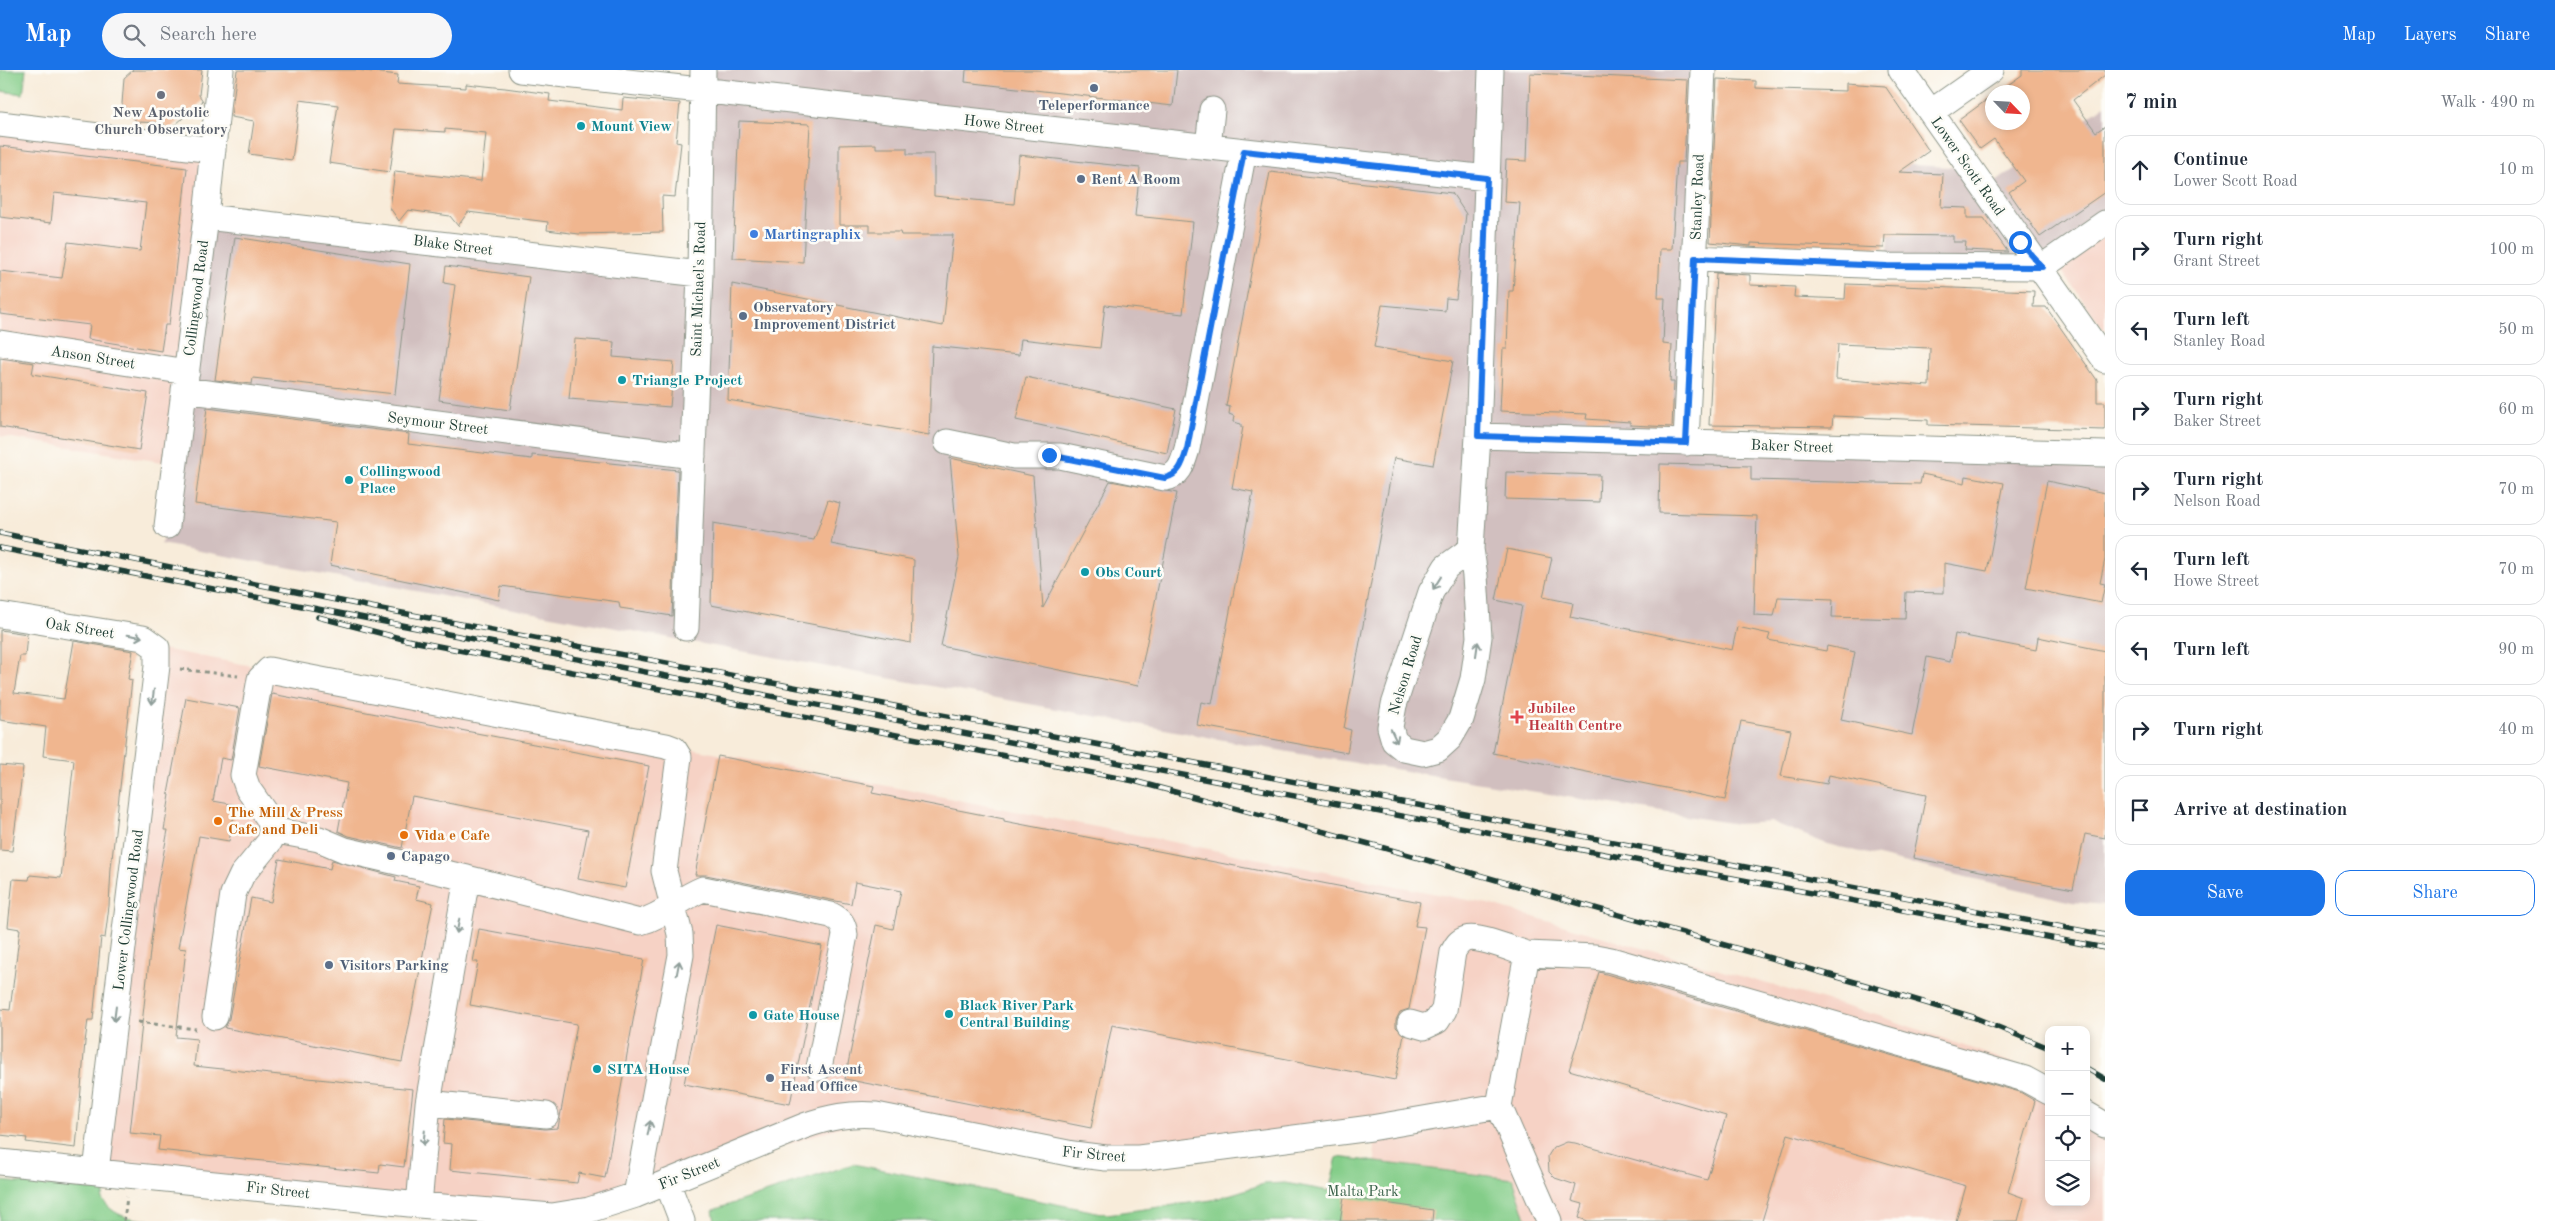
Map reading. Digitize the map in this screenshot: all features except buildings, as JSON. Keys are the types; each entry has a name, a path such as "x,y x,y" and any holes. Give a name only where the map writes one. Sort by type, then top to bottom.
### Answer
{"street":[{"name":"Collingwood Road","path":"167,526 206,217 221,70"},
{"name":"Howe Street","path":"521,70 703,81 1208,147 1487,178"},
{"name":"Nelson Road","path":"1471,549 1446,567 1431,592 1394,705 1390,726 1394,741 1404,749 1423,753 1438,749 1450,738 1461,719 1473,679 1479,637 1476,576 1471,549 1478,436 1491,70"},
{"name":"Stanley Road","path":"1686,443 1702,70"},
{"name":"Lower Scott Road","path":"1901,70 2020,242 2042,267 2105,360"},
{"path":"1931,112 1991,70"},
{"name":"Saint Michael's Road","path":"686,628 700,274 703,81"},
{"path":"1208,147 1212,110"},
{"path":"0,124 213,150"},
{"path":"947,442 1014,456 1060,456 1165,478 1171,477 1180,469 1187,449 1244,151"},
{"name":"Blake Street","path":"206,217 700,274"},
{"path":"1695,258 1887,266 2042,267 2105,223"},
{"name":"Anson Street","path":"0,343 186,381"},
{"name":"Seymour Street","path":"186,381 693,456"},
{"name":"Baker Street","path":"1478,436 2105,454"},
{"name":"Oak Street","path":"0,615 143,638 157,648"},
{"name":"Lower Collingwood Road","path":"96,1171 157,666 157,648"},
{"path":"215,1017 233,894 242,874 270,841 272,830 269,819 248,789 243,775 260,679 269,670 277,670 656,744 674,750 679,757 679,766 664,871 680,934 681,955 636,1195"},
{"path":"272,830 319,839 351,852 466,878 640,922 656,918 688,895 703,889 831,915 839,919 844,926 845,935 819,1068"},
{"path":"419,1205 428,1103 466,878"},
{"path":"1410,1023 1424,1027 1437,1021 1444,1010 1453,952 1458,944 1466,939 1475,938 1527,954 1596,956 2025,1079 2045,1090"},
{"path":"1527,954 1499,1106 1549,1221"},
{"path":"428,1103 546,1115"},
{"name":"Fir Street","path":"0,1162 419,1205 552,1216 589,1216 667,1182 828,1117 852,1113 876,1115 1073,1154 1106,1158 1139,1158 1371,1128 1499,1106"},
{"path":"2089,1116 2105,1125"},
{"path":"667,1182 682,1221"}],"path":[{"path":"193,670 260,679"},
{"path":"115,1018 202,1030 215,1017"}],"shaded area":[{"path":"703,70 1703,70 1686,443 2105,454 2105,905 2072,902 1827,844 1772,822 1737,824 1300,754 161,544 167,526 206,217 699,274"},
{"path":"2105,105 2105,223 2042,267 1887,266 1894,164 1969,168 1986,189"},
{"path":"0,124 213,150 175,464 0,436"},
{"path":"2105,235 2105,331 2059,267"},
{"path":"157,648 872,783 1488,904 1883,1017 2012,1063 2045,1078 2045,1206 2090,1206 2090,1101 2105,1109 2105,1221 1527,1221 1513,1179 1376,1162 1371,1128 1139,1158 876,1115 589,1210 96,1171"}],"green space":[{"path":"0,70 26,70 23,94 0,91"},
{"name":"Malta Park","path":"1337,1157 1513,1179 1527,1221 715,1221 713,1210 853,1164 1107,1214 1212,1200 1264,1184 1285,1183 1329,1191"},
{"path":"0,1181 105,1191 102,1199 121,1215 129,1218 162,1221 0,1221"}],"railway":[{"path":"0,533 376,608 2105,935"},
{"path":"0,548 1140,767 2105,948"},
{"path":"318,617 407,640 1134,781 1377,846 1876,988 1973,1017 2045,1046"},
{"path":"2090,1070 2105,1079"}],"place":[{"name":"Teleperformance","path":"1094,88"},
{"name":"New Apostolic Church Observatory","path":"161,95"},
{"name":"Mount View","path":"581,126"},
{"name":"Rent A Room","path":"1081,179"},
{"name":"Martingraphix","path":"754,234"},
{"name":"Observatory Improvement District","path":"743,316"},
{"name":"Triangle Project","path":"622,380"},
{"name":"Collingwood Place","path":"349,480"},
{"name":"Obs Court","path":"1085,572"},
{"name":"Jubilee Health Centre","path":"1517,717"},
{"name":"The Mill & Press Cafe and Deli","path":"218,821"},
{"name":"Vida e Cafe","path":"404,835"},
{"name":"Capago","path":"391,856"},
{"name":"Visitors Parking","path":"329,965"},
{"name":"Black River Park Central Building","path":"949,1014"},
{"name":"Gate House","path":"753,1015"},
{"name":"SITA House","path":"597,1069"},
{"name":"First Ascent Head Office","path":"770,1078"}],"route":[{"path":"1049,455 1165,478 1171,477 1180,469 1187,449 1244,151 1487,178 1478,436 1686,443 1695,258 1887,266 2042,267 2020,242"}]}
